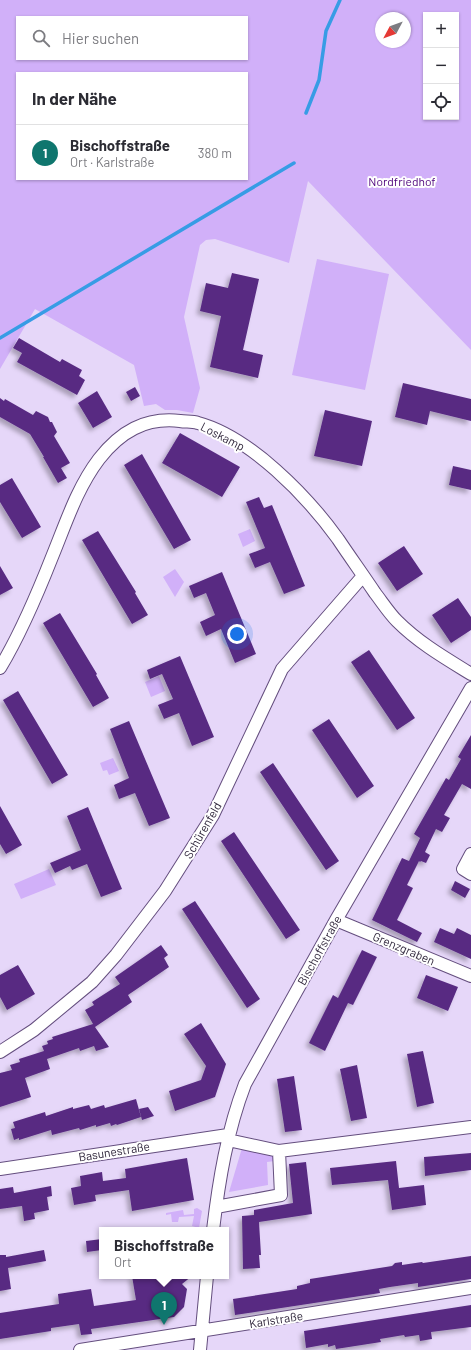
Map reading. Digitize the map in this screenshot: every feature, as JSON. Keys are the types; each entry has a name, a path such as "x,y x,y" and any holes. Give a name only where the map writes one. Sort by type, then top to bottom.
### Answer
{"street":[{"name":"Loskamp","path":"0,668 19,634 44,577 68,515 90,472 101,457 120,437 135,427 153,421 170,420 197,423 220,432 239,442 268,464 295,490 337,538 396,620 408,632 471,674"},
{"name":"Schürenfeld","path":"0,1052 34,1030 92,982 116,955 168,888 213,815 282,669 363,576"},
{"name":"Bischoffstraße","path":"213,1227 221,1168 237,1104 245,1084 336,920 471,688"},
{"path":"471,854 463,869 471,874"},
{"name":"Grenzgraben","path":"336,920 471,976"},
{"name":"Basunestraße","path":"0,1169 228,1137 279,1151 471,1127"},
{"path":"216,1207 281,1195 279,1151"},
{"path":"200,1350 207,1279"},
{"name":"Karlstraße","path":"80,1350 471,1288"}],"green space":[{"name":"Nordfriedhof","path":"0,0 471,0 471,350 308,181 289,263 215,239 206,240 200,245 184,317 200,388 193,413 177,410 165,410 156,404 144,406 134,365 35,309 0,369"},
{"path":"317,259 389,274 365,390 292,375"},
{"path":"250,529 255,541 243,547 238,534"},
{"path":"175,569 184,582 175,597 163,577"},
{"path":"159,676 165,691 151,697 145,682"},
{"path":"113,758 119,771 109,775 107,770 103,771 100,763"},
{"path":"49,869 56,885 21,899 14,884"},
{"path":"242,1148 275,1154 275,1161 267,1162 268,1185 229,1192"},
{"path":"197,1208 202,1211 199,1227 192,1226 194,1216 179,1217 178,1222 172,1222 171,1214 166,1215 166,1213 183,1210 184,1215 194,1214 194,1209"}],"building":[{"path":"232,273 259,279 243,350 263,355 258,378 210,367 221,316 200,311 206,283 228,288"},
{"path":"19,338 60,362 62,359 82,370 79,376 85,380 77,395 17,362 22,353 13,348"},
{"path":"403,383 471,399 471,421 430,411 427,425 395,417"},
{"path":"135,387 140,396 131,401 126,392"},
{"path":"97,391 112,417 93,428 78,403"},
{"path":"0,398 4,401 5,399 33,415 36,411 48,417 57,432 54,436 70,463 61,468 67,478 58,483 30,434 0,417"},
{"path":"325,410 372,421 362,466 314,456"},
{"path":"180,433 240,467 222,497 162,463"},
{"path":"142,454 191,540 174,549 124,465"},
{"path":"453,466 471,470 471,490 449,485"},
{"path":"12,478 41,527 22,538 0,502 0,485"},
{"path":"259,497 264,508 272,505 305,586 284,594 270,562 255,568 249,554 265,548 246,502"},
{"path":"98,531 136,592 135,593 148,615 132,624 82,540"},
{"path":"404,546 423,574 397,591 378,563"},
{"path":"0,566 13,588 0,595"},
{"path":"222,572 256,654 235,663 221,629 206,636 200,622 215,615 206,593 194,598 189,586"},
{"path":"458,598 471,617 471,630 451,643 432,615"},
{"path":"60,613 97,674 96,675 109,698 93,707 43,623"},
{"path":"369,650 415,718 397,730 351,662"},
{"path":"180,656 214,737 192,746 179,713 164,719 158,705 173,699 162,674 150,679 147,670"},
{"path":"18,691 68,775 52,784 3,700"},
{"path":"329,719 374,786 357,798 312,730"},
{"path":"129,721 170,818 149,826 135,793 119,799 114,785 129,778 110,729"},
{"path":"471,735 471,789 462,784 444,815 450,818 442,832 436,829 425,852 430,855 426,863 419,861 407,885 413,888 397,920 422,933 417,942 372,920 402,858 409,861 420,838 414,834 446,778 449,780 461,759 458,757"},
{"path":"273,763 339,861 326,870 260,772"},
{"path":"0,806 22,845 6,854 0,844"},
{"path":"88,807 122,889 101,897 87,864 72,870 70,866 55,873 50,863 81,850 67,816"},
{"path":"234,832 300,930 286,939 221,841"},
{"path":"455,881 470,889 465,898 451,890"},
{"path":"195,901 260,999 247,1008 182,909"},
{"path":"440,928 454,934 457,928 471,935 471,959 434,942"},
{"path":"161,945 168,955 164,958 169,967 128,995 132,1002 95,1027 109,1047 96,1051 94,1046 80,1051 79,1048 47,1059 50,1069 25,1078 31,1097 0,1107 0,1073 12,1070 10,1065 20,1062 19,1059 44,1051 42,1046 48,1044 47,1041 53,1039 52,1037 93,1024 85,1010 94,1005 92,1002 120,984 115,977"},
{"path":"362,950 377,957 353,1005 348,1003 325,1051 309,1043 333,995 338,998"},
{"path":"18,965 35,994 7,1010 0,997 0,975"},
{"path":"426,975 458,987 448,1011 417,998"},
{"path":"201,1023 226,1064 215,1097 175,1111 169,1091 201,1080 206,1066 184,1034"},
{"path":"423,1051 434,1103 417,1107 407,1054"},
{"path":"357,1065 367,1118 351,1121 340,1069"},
{"path":"294,1076 302,1130 285,1132 277,1079"},
{"path":"136,1099 141,1117 117,1125 111,1126 110,1123 96,1127 96,1125 80,1130 79,1128 52,1135 51,1130 19,1140 19,1138 14,1140 11,1129 15,1128 13,1122 45,1112 46,1116 73,1107 73,1109 89,1105 91,1109 104,1105 105,1108"},
{"path":"148,1107 154,1116 142,1120 139,1109"},
{"path":"471,1153 471,1170 425,1176 424,1157"},
{"path":"187,1158 194,1200 132,1211 129,1190 95,1195 96,1201 74,1205 71,1188 81,1186 80,1176 102,1172 103,1181 126,1178 125,1169"},
{"path":"396,1161 399,1188 424,1185 426,1205 392,1210 388,1180 332,1185 330,1168"},
{"path":"306,1162 312,1214 259,1222 261,1255 259,1255 260,1268 243,1269 242,1216 254,1215 254,1210 293,1203 289,1164"},
{"path":"51,1186 52,1196 47,1197 49,1210 34,1213 35,1219 24,1221 22,1206 0,1209 0,1189 13,1187 14,1193"},
{"path":"99,1239 99,1250 87,1252 86,1241"},
{"path":"44,1250 46,1261 8,1268 11,1289 0,1291 0,1255 6,1255 6,1257"},
{"path":"471,1256 471,1279 418,1287 418,1283 390,1287 379,1289 380,1293 235,1315 233,1299 297,1289 297,1286 310,1283 310,1279 392,1266 395,1263 402,1262 402,1265"},
{"path":"132,1279 188,1279 182,1284 187,1289 184,1307 174,1317 91,1329 92,1334 81,1335 79,1324 51,1328 51,1331 0,1339 0,1313 59,1304 58,1294 91,1289 94,1306 136,1300"},
{"path":"471,1305 471,1327 431,1332 432,1339 420,1341 419,1335 405,1337 404,1335 380,1339 381,1342 336,1349 335,1345 328,1347 328,1344 306,1348 304,1331"}],"waterway":[{"path":"306,113 319,80 326,31 340,0"},
{"path":"0,338 294,163"}],"place":[{"name":"Bischoffstraße","path":"164,1325"}]}
